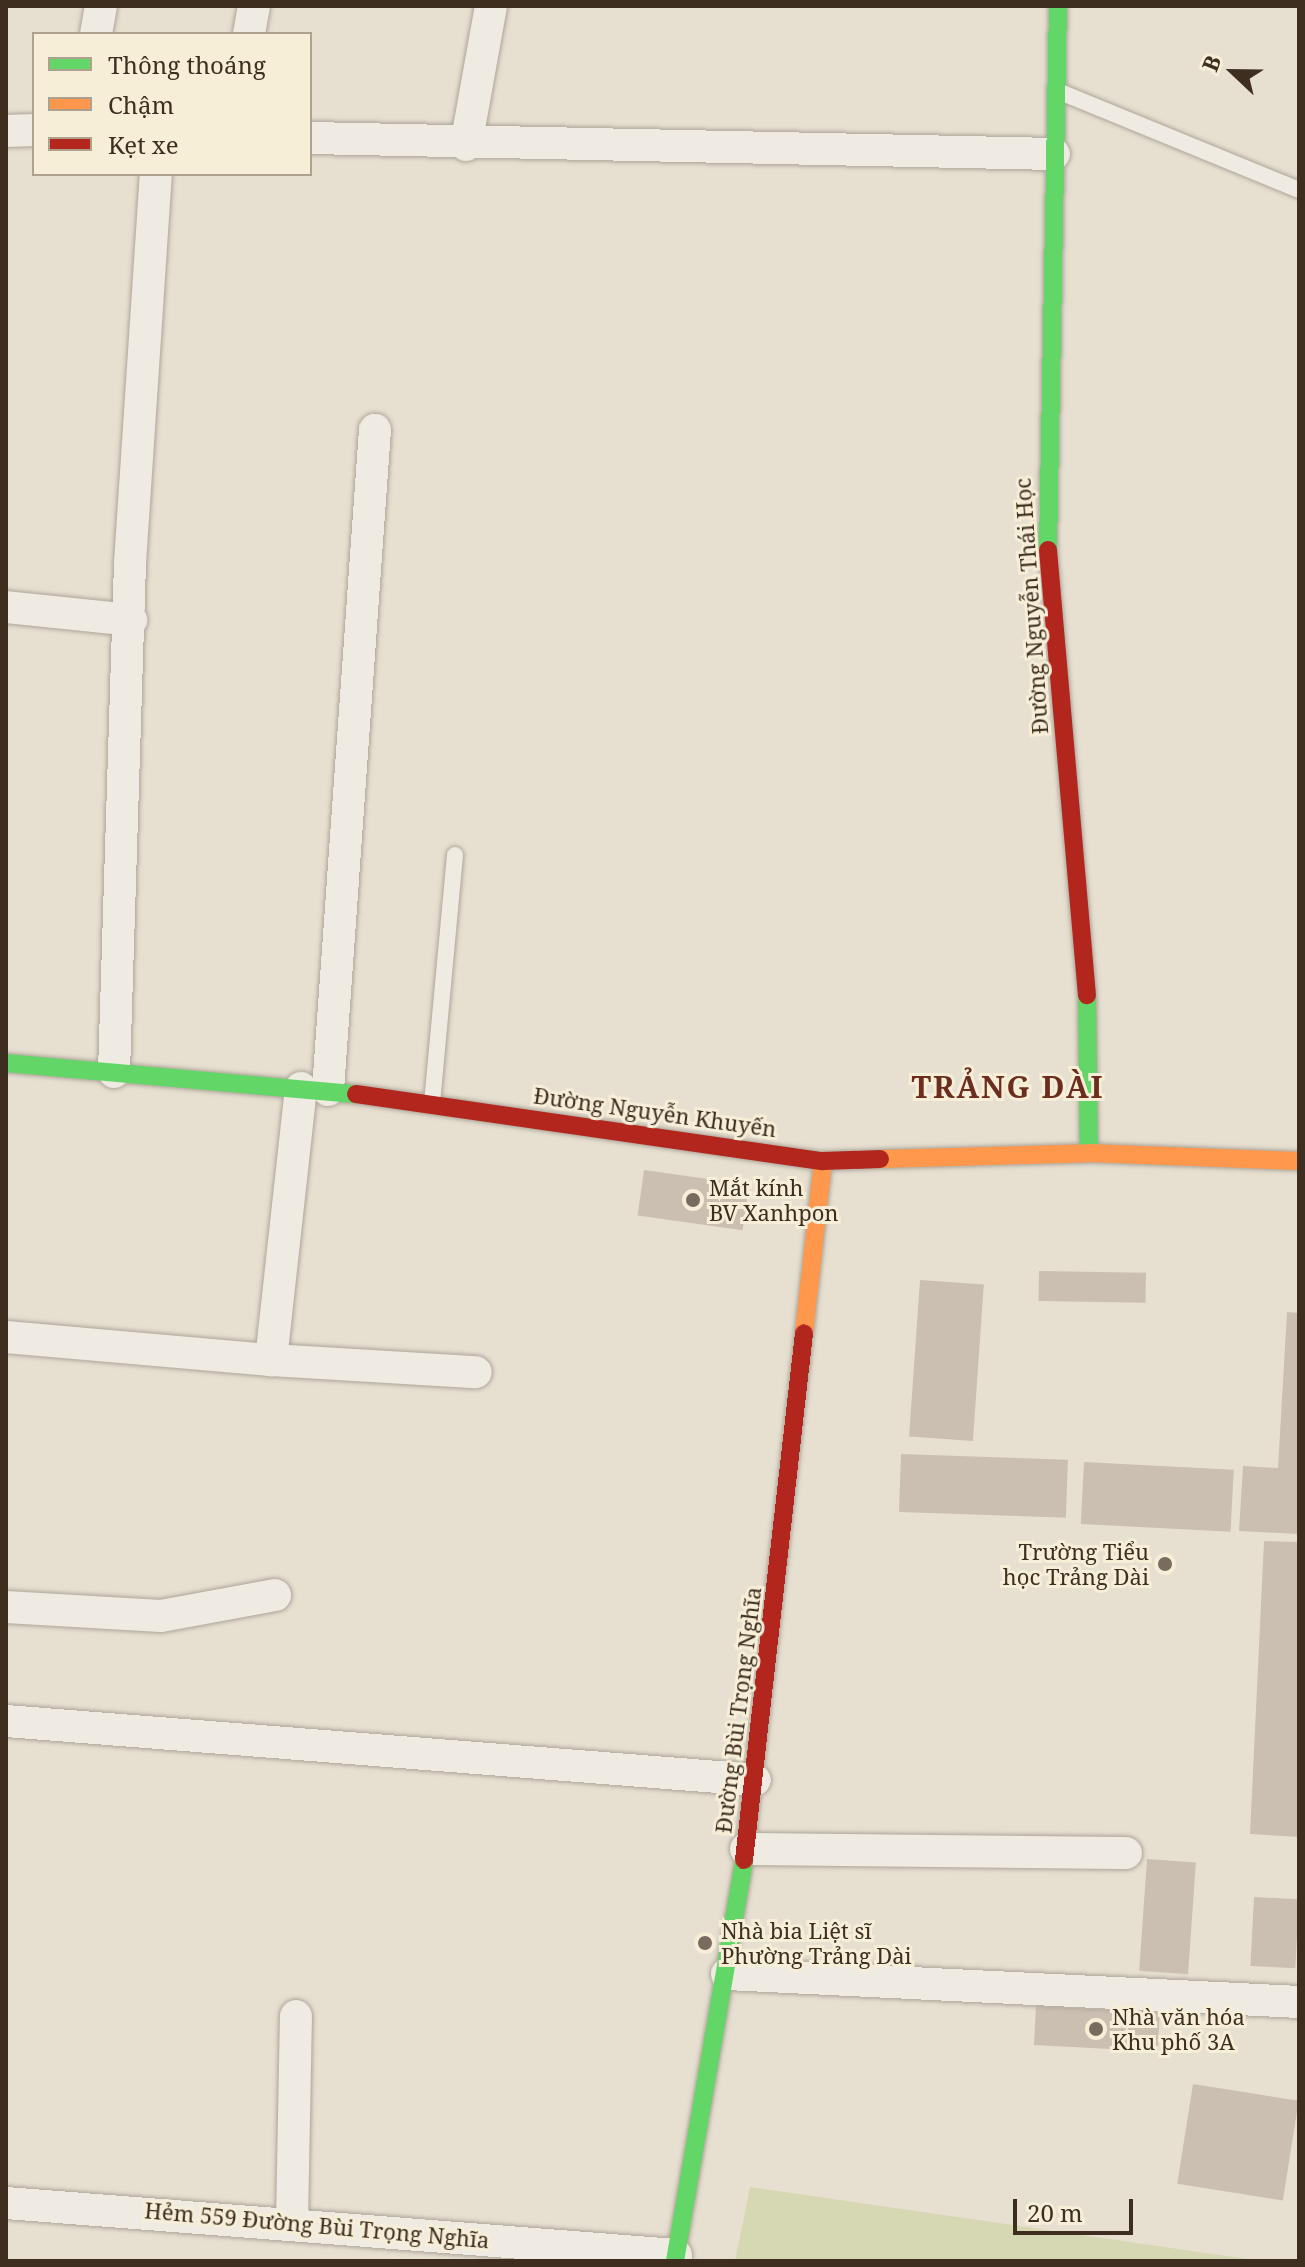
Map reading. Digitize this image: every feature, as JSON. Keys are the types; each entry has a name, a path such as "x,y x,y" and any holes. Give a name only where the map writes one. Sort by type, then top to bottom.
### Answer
{"street":[{"path":"96,32 101,6"},
{"path":"249,32 254,6"},
{"path":"466,145 491,6"},
{"name":"Đường Nguyễn Thái Học","path":"1058,6 1043,501 1087,972 1089,1153"},
{"path":"6,131 32,130"},
{"path":"312,138 466,145 1054,154"},
{"path":"114,1072 131,620 156,176"},
{"path":"271,1360 315,1089 375,430"},
{"path":"6,607 131,620"},
{"name":"Đường Nguyễn Khuyến","path":"6,1063 315,1089 823,1161 1089,1153 1299,1161"},
{"name":"Đường Bùi Trọng Nghĩa","path":"676,2258 746,1849 823,1161"},
{"path":"6,1337 271,1360 476,1372"},
{"path":"6,1607 161,1616 275,1595"},
{"path":"6,1721 755,1780"},
{"path":"746,1849 1126,1853"},
{"path":"727,1974 1299,2002"},
{"path":"292,2222 296,2016"},
{"name":"Hẻm 559 Đường Bùi Trọng Nghĩa","path":"6,2203 292,2222 676,2258"}],"lane":[{"path":"1055,90 1299,190"},
{"path":"432,1105 455,855"}],"green space":[{"path":"750,2187 1261,2261 735,2261"}],"building":[{"path":"644,1170 749,1185 743,1230 638,1216"},
{"path":"1039,1271 1146,1273 1145,1303 1038,1301"},
{"path":"920,1280 984,1284 973,1441 909,1437"},
{"path":"1287,1312 1299,1313 1299,1534 1239,1531 1243,1466 1278,1468"},
{"path":"901,1454 1068,1460 1066,1518 899,1512"},
{"path":"1084,1462 1234,1470 1231,1532 1081,1524"},
{"path":"1264,1541 1299,1542 1299,1837 1250,1834"},
{"path":"1147,1859 1196,1862 1188,1974 1139,1971"},
{"path":"1254,1897 1299,1899 1295,1968 1250,1966"},
{"name":"Nhà văn hóa Khu phố 3A","path":"1036,2006 1160,2012 1158,2051 1034,2045"},
{"path":"1193,2084 1299,2101 1283,2200 1177,2184"}],"traffic: fast":[{"path":"1048,550 1058,6"},
{"path":"1087,995 1089,1153"},
{"path":"6,1063 356,1094"},
{"path":"675,2261 744,1860"}],"traffic: slow":[{"path":"880,1159 1089,1153 1299,1161"},
{"path":"804,1333 823,1161"}],"traffic: jam":[{"path":"1048,550 1087,995"},
{"path":"356,1094 823,1161 880,1159"},
{"path":"744,1860 804,1333"}],"place":[{"name":"Mắt kính BV Xanhpon","path":"693,1200"},
{"name":"Trường Tiểu học Trảng Dài","path":"1165,1564"},
{"name":"Nhà bia Liệt sĩ Phường Trảng Dài","path":"705,1943"},
{"name":"Nhà văn hóa Khu phố 3A","path":"1096,2029"}],"district":[{"name":"TRẢNG DÀI","path":"1008,1087"}]}
